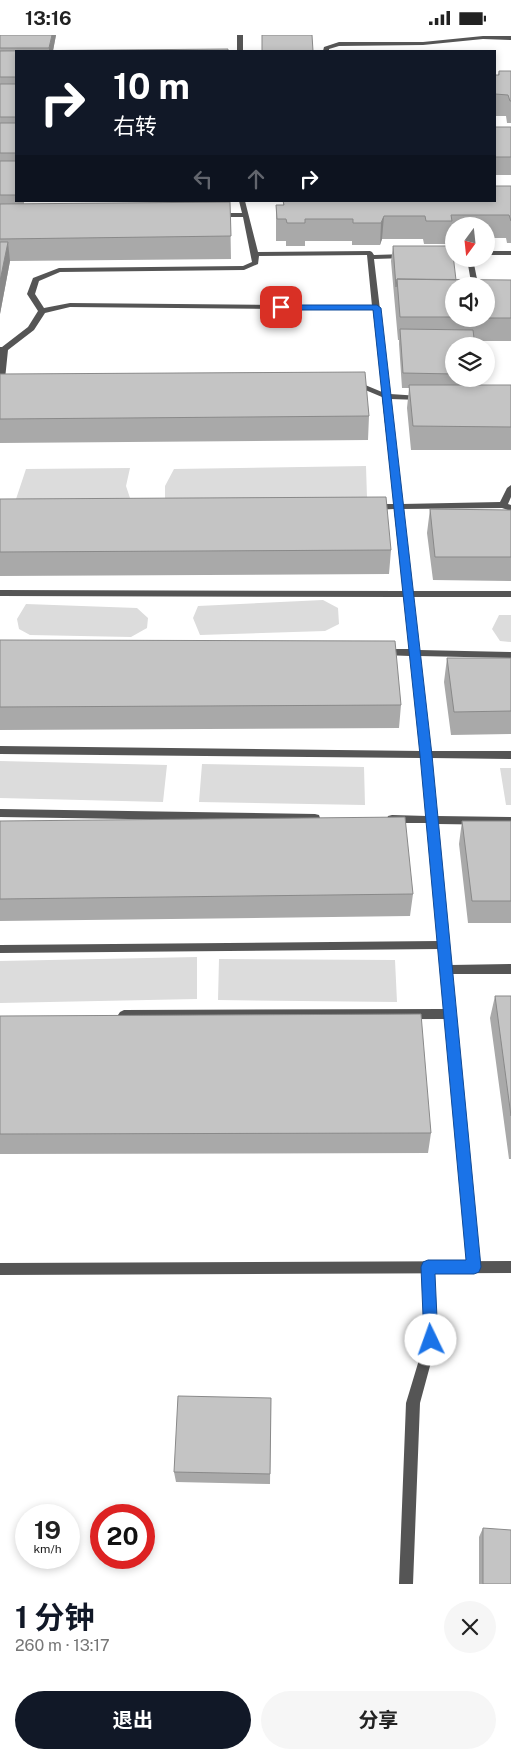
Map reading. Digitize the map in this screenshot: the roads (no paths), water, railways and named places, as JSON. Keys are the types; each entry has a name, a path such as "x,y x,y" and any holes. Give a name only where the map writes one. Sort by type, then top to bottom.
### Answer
{"street":[{"path":"240,35 240,50"},
{"path":"326,50 326,48 338,44 433,43 469,40 493,35 511,38"},
{"path":"42,311 31,294 36,280 59,270 244,268 256,263 242,202"},
{"path":"206,215 245,215"},
{"path":"255,254 370,253 371,257 426,755 474,1267"},
{"path":"495,253 511,253"},
{"path":"371,257 417,255"},
{"path":"18,381 1,381 2,349 31,328 42,311 70,305 377,308"},
{"path":"348,384 358,384 386,396 432,398"},
{"path":"360,507 507,507 511,488"},
{"path":"0,593 511,594"},
{"path":"377,652 415,655 511,655"},
{"path":"0,751 511,755"},
{"path":"0,813 324,818"},
{"path":"383,819 511,821"},
{"path":"0,949 444,945"},
{"path":"446,970 511,969"},
{"path":"108,1015 450,1014"},
{"path":"406,1584 413,1403 431,1340 428,1267"},
{"path":"0,1269 511,1267"}]}
